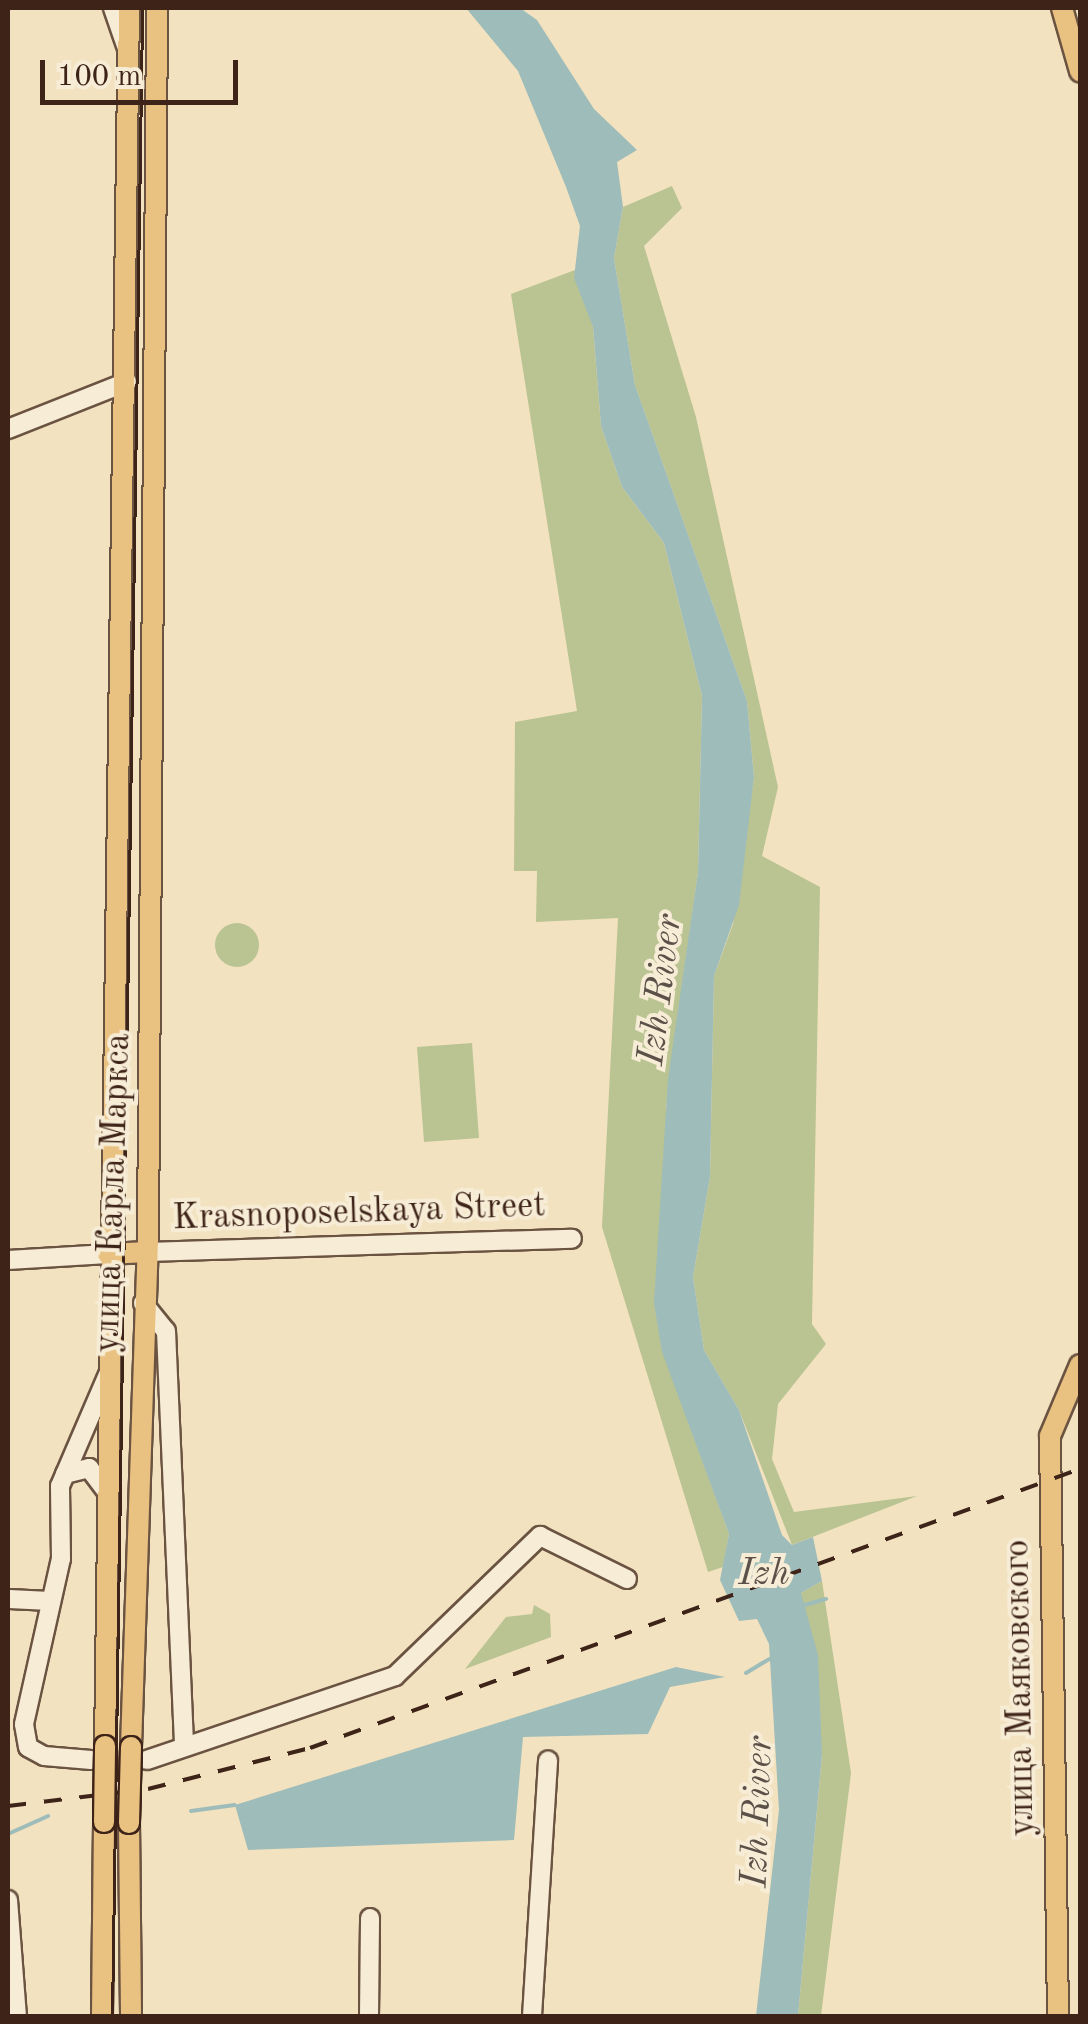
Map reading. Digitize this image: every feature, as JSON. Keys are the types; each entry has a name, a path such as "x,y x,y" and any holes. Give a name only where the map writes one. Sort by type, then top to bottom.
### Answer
{"main road":[{"name":"улица Карла Маркса","path":"102,2016 104,1822 98,1753 109,1500 108,1254 127,382 129,8"},
{"name":"улица Карла Маркса","path":"131,2016 128,1823 139,1754 143,1302 148,1252 157,8"},
{"path":"1062,8 1080,71"},
{"path":"127,382 156,372"},
{"path":"108,1254 148,1252"},
{"name":"улица Маяковского","path":"1058,2016 1050,1436 1080,1365"}],"street":[{"path":"113,8 130,56"},
{"path":"8,429 127,382"},
{"name":"Krasnoposelskaya Street","path":"148,1252 572,1239"},
{"path":"8,1260 108,1254"},
{"path":"143,1302 166,1332 175,1634 184,1746"},
{"path":"28,1747 24,1724 51,1600 65,1474 111,1366"},
{"path":"65,1474 99,1473 109,1500"},
{"path":"139,1754 184,1746 395,1676 540,1536 627,1579"},
{"path":"8,1599 51,1600"},
{"path":"8,1753 28,1747 98,1753"},
{"path":"532,2016 548,1760"},
{"path":"8,1900 17,2016"},
{"path":"369,2016 370,1918"}],"green space":[{"path":"672,186 682,208 644,246 696,417 778,787 762,856 820,887 812,1324 826,1344 778,1404 772,1459 794,1512 917,1496 792,1545 739,1410 704,1350 693,1277 710,1177 714,976 733,924 754,777 747,701 635,385 614,258 623,207"},
{"path":"575,270 593,327 601,426 622,487 664,543 702,696 698,872 666,1107 691,1428 729,1534 723,1567 708,1572 602,1227 618,918 536,922 537,871 514,871 515,722 577,711 511,294"},
{"path":"237,923 253,929 259,945 253,961 237,967 221,961 215,945 221,929"},
{"path":"472,1043 479,1138 424,1142 417,1047"},
{"path":"822,1581 851,1773 821,2016 798,2016 822,1755 801,1593"},
{"path":"534,1605 550,1614 551,1637 465,1669 506,1617 532,1614"}],"water":[{"name":"Izh","path":"466,8 520,8 537,20 594,109 637,150 617,162 623,207 614,258 635,385 747,701 754,777 739,905 714,976 710,1177 693,1277 704,1350 739,1410 782,1535 792,1545 813,1537 822,1581 801,1593 818,1655 822,1755 798,2016 756,2016 779,1810 769,1644 757,1619 739,1621 720,1580 729,1534 662,1352 654,1303 668,1079 698,872 702,696 664,543 622,487 601,426 593,327 574,278 580,226 518,71"},
{"path":"676,1667 725,1677 670,1687 648,1734 523,1737 514,1840 248,1850 235,1805"}],"waterway":[{"path":"805,1605 826,1599"},
{"path":"746,1673 769,1659"},
{"path":"191,1811 235,1805"},
{"path":"8,1834 48,1816"}],"tram line":[{"path":"112,2016 142,8"}],"railway":[{"path":"8,1806 148,1789 310,1748 1080,1469"}],"water label":[{"name":"Izh River","path":"662,990"},
{"name":"Izh River","path":"759,1812"}]}
